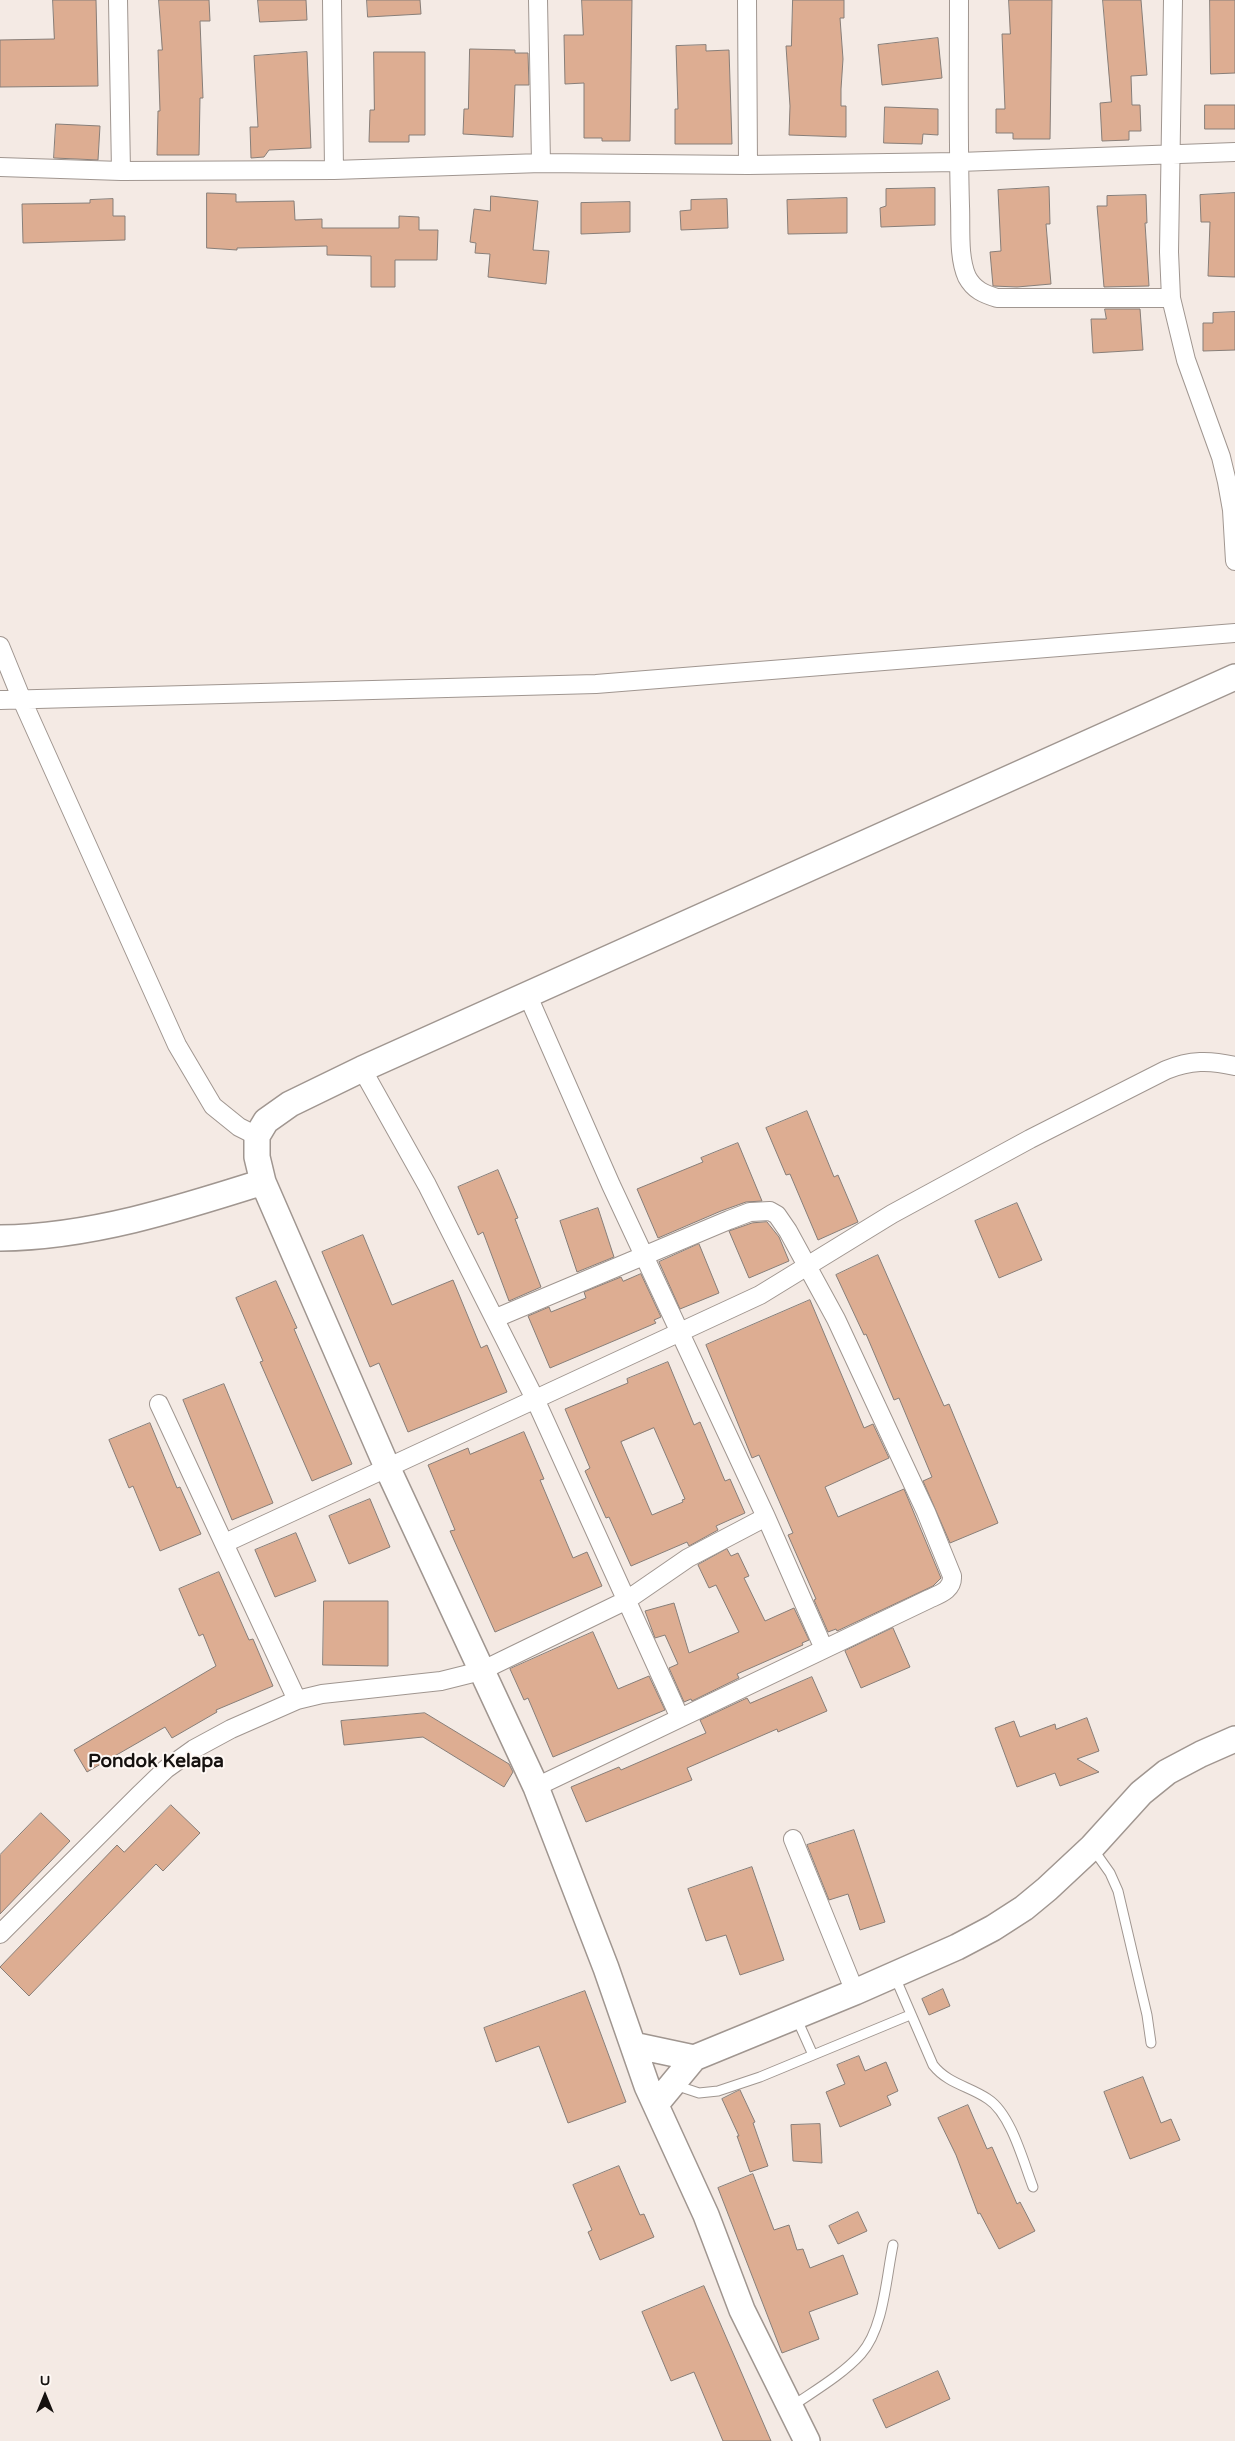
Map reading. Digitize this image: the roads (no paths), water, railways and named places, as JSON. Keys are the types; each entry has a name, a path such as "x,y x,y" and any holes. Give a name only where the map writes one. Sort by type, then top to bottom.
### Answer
{"street":[{"path":"118,0 121,171"},
{"path":"332,0 334,170"},
{"path":"538,0 541,164"},
{"path":"747,0 748,164"},
{"path":"958,0 959,162 964,268 972,285 979,292 997,298 1172,298"},
{"path":"1173,0 1169,252 1172,298 1186,360 1223,466 1232,510 1235,561"},
{"path":"0,167 121,171 334,170 541,164 959,162 1235,152"},
{"path":"0,700 596,684 1235,633"},
{"path":"0,646 22,700 177,1045 213,1106 238,1127 257,1136"},
{"path":"807,2441 789,2409 742,2310 706,2216 656,2104 572,1877 536,1787 387,1467 263,1182 257,1157 257,1136 260,1128 273,1114 362,1069 1235,677"},
{"path":"528,996 643,1255 766,1517 824,1649"},
{"path":"225,1543 760,1295 909,1205 1030,1139 1166,1070 1182,1063 1198,1061 1217,1062 1235,1066"},
{"path":"362,1069 427,1185 496,1318 535,1399 680,1718"},
{"path":"0,1238 25,1238 92,1229 198,1203 263,1182"},
{"path":"496,1318 743,1214 766,1210 774,1212 783,1222 836,1319 922,1503 942,1549 952,1580 948,1588 929,1599 536,1787"},
{"path":"159,1404 297,1700"},
{"path":"0,1934 75,1857 166,1769 194,1748 231,1729 297,1700 330,1693 440,1681 481,1672 627,1600 688,1558 766,1517"},
{"path":"656,2104 694,2058 855,1992 957,1947 1024,1908 1092,1846 1141,1793 1167,1772 1201,1754 1235,1740"},
{"path":"793,1839 855,1992"},
{"path":"633,2045 694,2058"}],"lane":[{"path":"1092,1846 1110,1873 1118,1891 1147,2015 1151,2042"},
{"path":"894,1974 933,2065 942,2076 979,2093 997,2107 1006,2120 1033,2187"},
{"path":"673,2084 694,2092 707,2094 760,2077 910,2015"},
{"path":"796,2016 812,2055"},
{"path":"789,2409 861,2354 872,2337 878,2320 893,2245"}],"district":[{"name":"Pondok Kelapa","path":"156,1762"}]}
